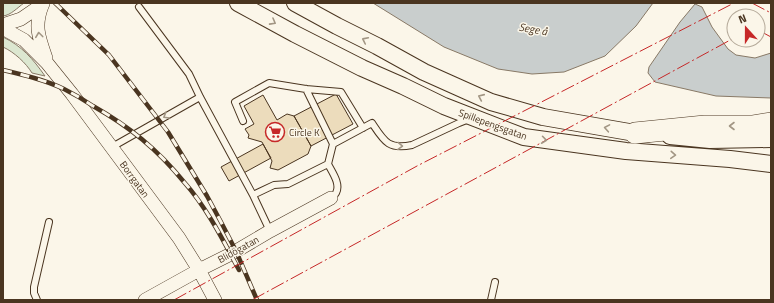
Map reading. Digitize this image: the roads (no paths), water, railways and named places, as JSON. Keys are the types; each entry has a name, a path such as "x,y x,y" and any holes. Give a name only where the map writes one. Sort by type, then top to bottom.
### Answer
{"highway":[{"path":"635,133 705,126 752,126 771,123"}],"street":[{"name":"Spillepengsgatan","path":"238,3 362,68 444,106 524,137 626,151 730,159 771,164"},
{"name":"Spillepengsgatan","path":"296,3 424,72 491,102 543,117 635,133 710,140 771,139"},
{"path":"3,25 21,19 43,4"},
{"name":"Borrgatan","path":"43,4 38,16 39,39 47,63"},
{"name":"Borrgatan","path":"3,29 24,40 47,63 72,94 179,238 199,270 215,300"},
{"name":"Blidögatan","path":"145,300 331,198"}],"lane":[{"path":"139,7 189,74 253,195 270,231"},
{"path":"243,121 234,102 269,83 306,89 340,92 363,128"},
{"path":"306,89 333,144 328,164 338,187 331,198"},
{"path":"112,147 200,97"},
{"path":"333,144 372,123 382,138 388,143 396,147 404,147 412,145 473,118"},
{"path":"253,195 274,185 288,184 328,164"},
{"path":"38,300 34,293 34,287 49,222"},
{"path":"491,300 495,282"}],"water":[{"name":"Sege å","path":"373,3 653,3 636,26 605,56 564,72 532,74 498,69 444,47"},
{"path":"695,4 702,7 712,27 726,48 736,55 755,58 771,53 771,98 716,96 655,82 648,73 649,67 680,22"}],"railway":[{"path":"55,3 109,55 168,132 221,222 236,251 257,300"},
{"path":"3,70 42,80 64,89 119,122 153,149 174,170 200,202 239,270"}],"place":[{"name":"Circle K","path":"275,132"}]}
